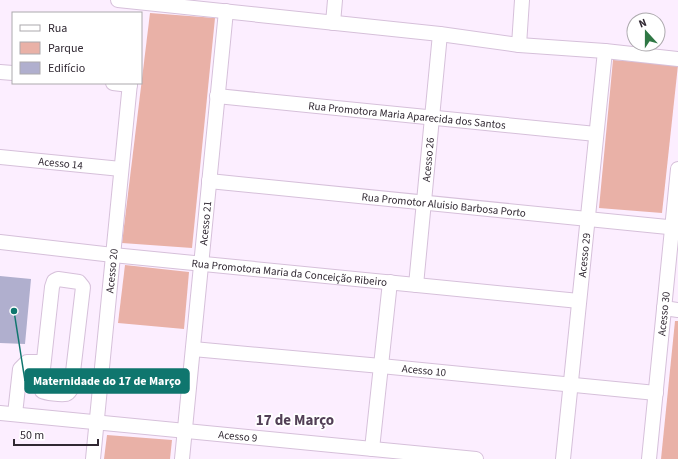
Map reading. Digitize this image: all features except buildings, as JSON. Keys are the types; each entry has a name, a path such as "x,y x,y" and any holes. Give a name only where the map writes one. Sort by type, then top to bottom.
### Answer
{"street":[{"path":"118,0 137,5 226,11 440,34 519,45 605,51 678,59"},
{"path":"333,23 335,0"},
{"path":"519,45 522,0"},
{"name":"Acesso 21","path":"182,459 226,11"},
{"name":"Acesso 26","path":"416,285 440,34"},
{"name":"Acesso 29","path":"563,459 605,51"},
{"path":"0,72 12,73"},
{"name":"Acesso 20","path":"93,459 130,84"},
{"name":"Rua Promotora Maria Aparecida dos Santos","path":"217,96 596,134"},
{"name":"Acesso 14","path":"0,157 121,169"},
{"name":"Acesso 30","path":"649,459 664,308 675,227 678,168"},
{"name":"Rua Promotor Aluisio Barbosa Porto","path":"209,181 675,227"},
{"name":"Rua Promotora Maria da Conceição Ribeiro","path":"0,242 201,264 579,301"},
{"path":"58,279 79,282 83,287 71,389 69,392 66,394 45,392 42,390 41,387 44,362 52,287 54,281 58,279"},
{"path":"372,449 390,282"},
{"path":"664,308 678,310"},
{"name":"Acesso 10","path":"193,349 656,393"},
{"path":"15,414 20,369 27,362 44,362"},
{"name":"Acesso 9","path":"0,413 372,449 397,455 476,459"}],"green space":[{"path":"150,13 215,18 192,248 122,243"},
{"path":"613,60 678,65 662,213 599,208"},
{"path":"125,265 189,272 184,329 118,323"},
{"path":"675,321 678,321 678,459 661,459"},
{"path":"107,435 172,440 170,459 104,459"}],"place":[{"name":"Maternidade do 17 de Março","path":"14,311"}],"district":[{"name":"17 de Março","path":"295,420"}]}
